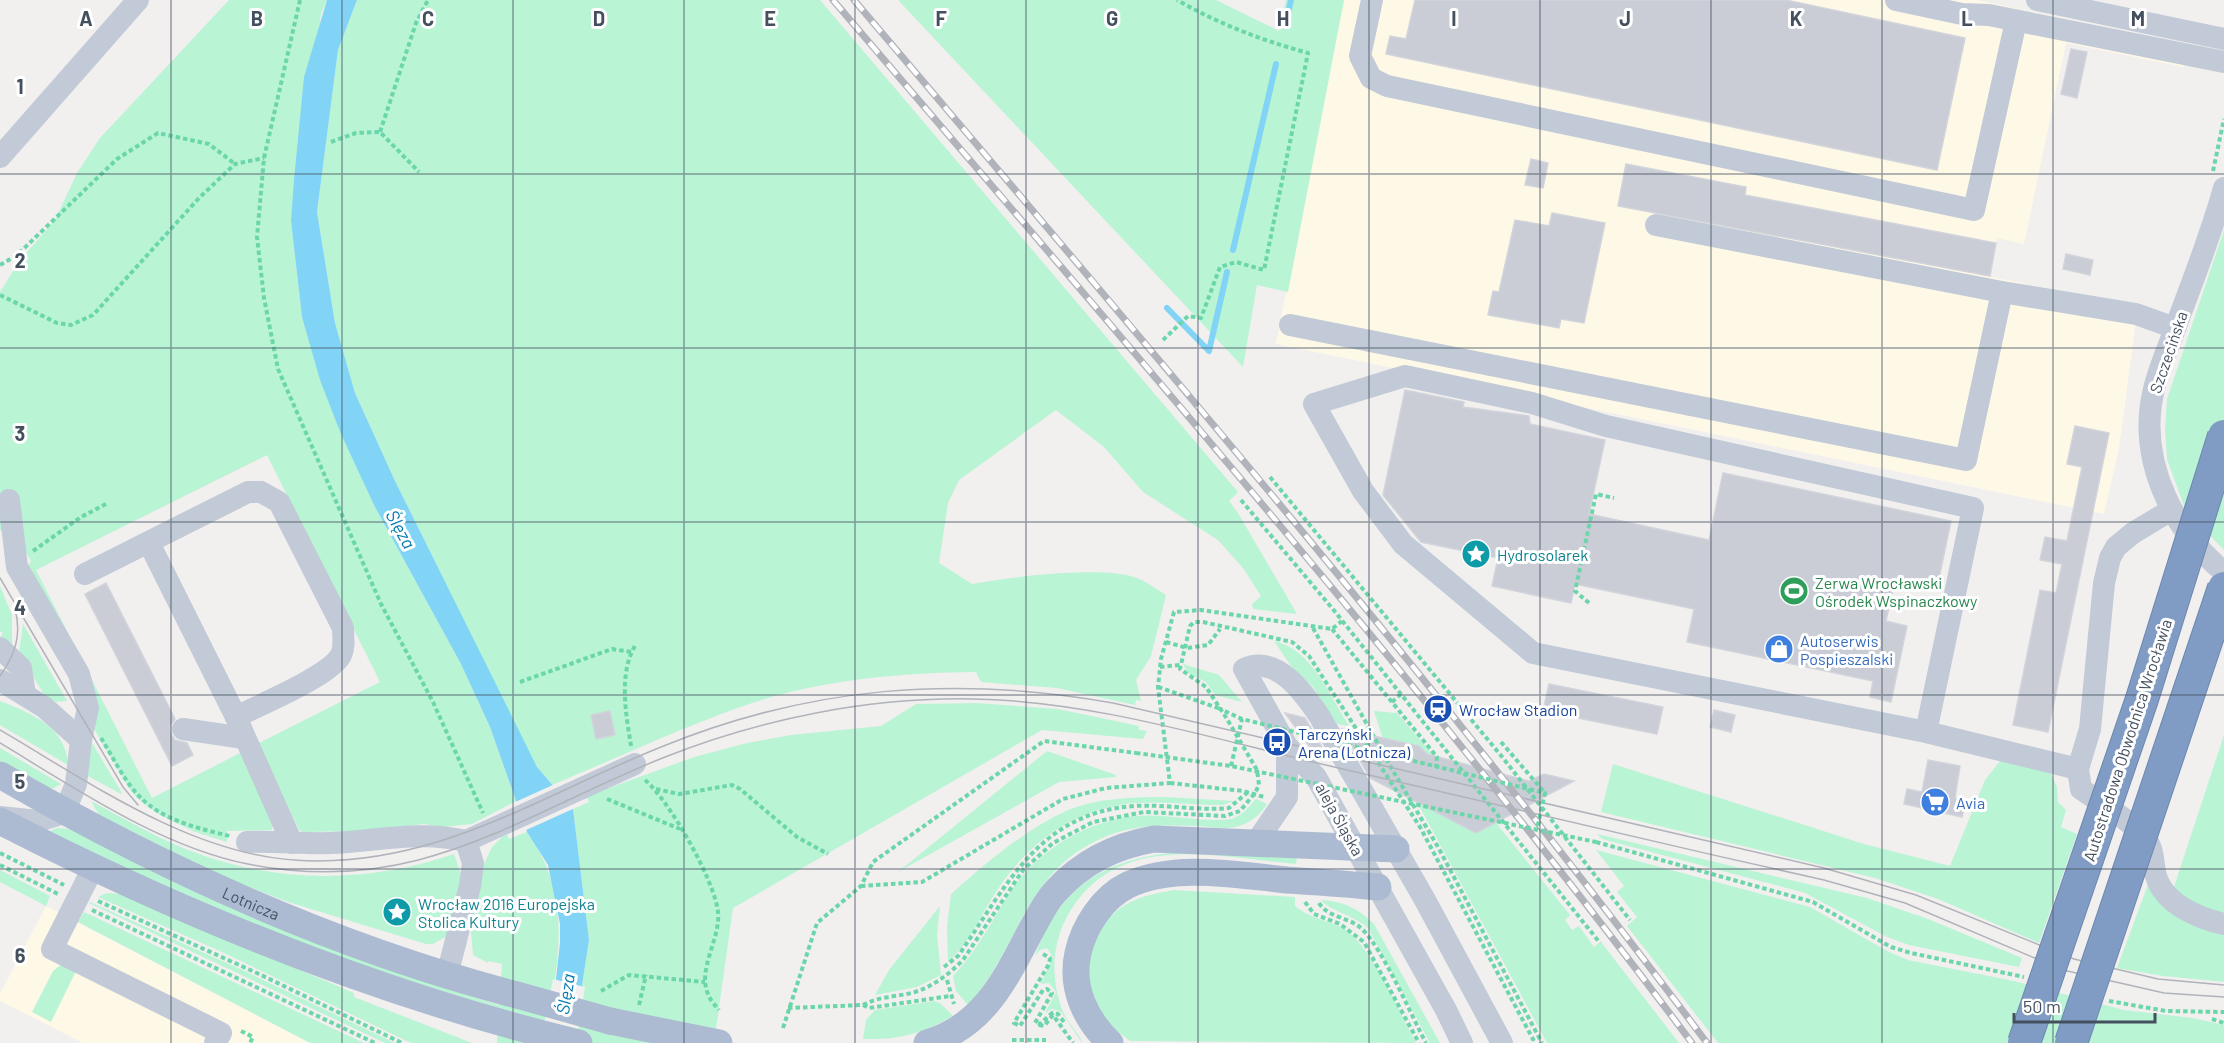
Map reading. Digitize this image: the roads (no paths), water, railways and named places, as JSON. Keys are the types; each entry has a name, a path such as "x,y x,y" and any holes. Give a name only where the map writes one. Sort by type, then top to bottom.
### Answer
{"highway":[{"name":"Autostradowa Obwodnica Wrocławia","path":"2024,1043 2142,699 2224,436"},
{"path":"2071,1043 2224,588"}],"main road":[{"name":"Lotnicza","path":"0,775 64,813 223,890 307,926 447,975 517,995 610,1021 715,1042"},
{"name":"Lotnicza","path":"0,819 93,868 260,942 353,976 512,1026 579,1043"},
{"path":"927,1043 940,1039 971,1021 992,1000 1054,893 1078,870 1099,856 1131,843 1154,840 1257,842 1396,849"},
{"path":"1110,1043 1089,1021 1078,993 1076,962 1089,922 1128,885 1168,873 1235,875 1378,887"}],"street":[{"path":"0,157 138,0"},
{"path":"1372,0 1360,56 1371,78 1387,86 1974,210 2016,21"},
{"path":"1896,0 1962,14 1989,15 2224,62"},
{"path":"2037,0 2224,39"},
{"name":"Szczecińska","path":"2224,188 2213,226 2158,373 2151,404 2150,430 2155,468 2171,510 2191,540 2224,572"},
{"path":"1656,225 2002,292 2136,314 2175,328"},
{"path":"1290,325 1966,460 2002,292"},
{"path":"1926,732 1973,508 1606,426 1532,403 1405,376 1314,404 1363,491 1403,544 1533,653 1926,732 2078,770"},
{"path":"85,574 248,492 270,495 279,502 343,628 342,654 326,671 240,728 183,729"},
{"path":"0,819 38,821 64,813 76,784 81,740 88,708 79,674 24,556 9,500"},
{"path":"2171,510 2133,533 2116,547 2110,558 2104,584 2090,729 2078,770 2081,789 2118,814 2149,844 2156,878 2179,906 2208,920 2224,924"},
{"path":"149,543 240,728 292,843"},
{"path":"0,648 21,668 25,695"},
{"name":"aleja Śląska","path":"1462,1043 1316,777 1287,746 1244,669 1256,664 1270,667 1302,691 1320,717 1396,849 1502,1043"},
{"path":"0,680 44,707 81,740"},
{"path":"0,692 25,695"},
{"path":"1257,842 1287,797 1287,746"},
{"path":"247,842 364,841 414,835 443,836 466,841 635,764"},
{"path":"447,975 470,886 473,863 466,841"},
{"path":"1378,887 1396,849"},
{"path":"93,868 52,949 220,1033 215,1043"}],"water":[{"name":"Ślęza","path":"327,0 357,0 338,50 317,212 335,323 355,393 395,481 537,767 573,809 589,940 573,1043 543,1043 556,979 560,943 560,924 548,865 527,832 490,727 461,664 375,507 341,434 320,380 302,317 291,221 294,180 304,77"}],"waterway":[{"path":"1286,22 1291,0"},
{"path":"1233,250 1276,64"},
{"path":"1167,308 1209,351 1227,272"}],"tram line":[{"path":"0,578 123,787 138,805"},
{"path":"0,676 16,644 18,627 15,609"},
{"path":"0,730 104,792 178,830 255,855 294,860 344,860 392,853 439,842 484,826 661,747 717,726 772,710 828,699 884,692 997,689 1055,694 1113,703 1824,868 1916,895 2074,959 2158,979 2224,985"},
{"path":"0,743 120,814 151,830 215,856 248,864 309,872 364,870 416,861 465,845 513,826 665,757 777,721 855,706 894,702 934,699 1018,701 1153,723 1824,880 1905,903 2063,970 2164,993 2224,997"}],"railway":[{"path":"833,0 1162,385 1379,645 1590,909 1692,1043"},
{"path":"854,0 1180,385 1395,645 1501,776 1707,1043"}],"place":[{"name":"Hydrosolarek","path":"1476,554"},
{"name":"Zerwa Wrocławski Ośrodek Wspinaczkowy","path":"1794,591"},
{"name":"Autoserwis Pospieszalski","path":"1779,649"},
{"name":"Wrocław Stadion","path":"1438,709"},
{"name":"Tarczyński Arena (Lotnicza)","path":"1277,742"},
{"name":"Avia","path":"1935,802"},
{"name":"Wrocław 2016 Europejska Stolica Kultury","path":"397,912"}]}
